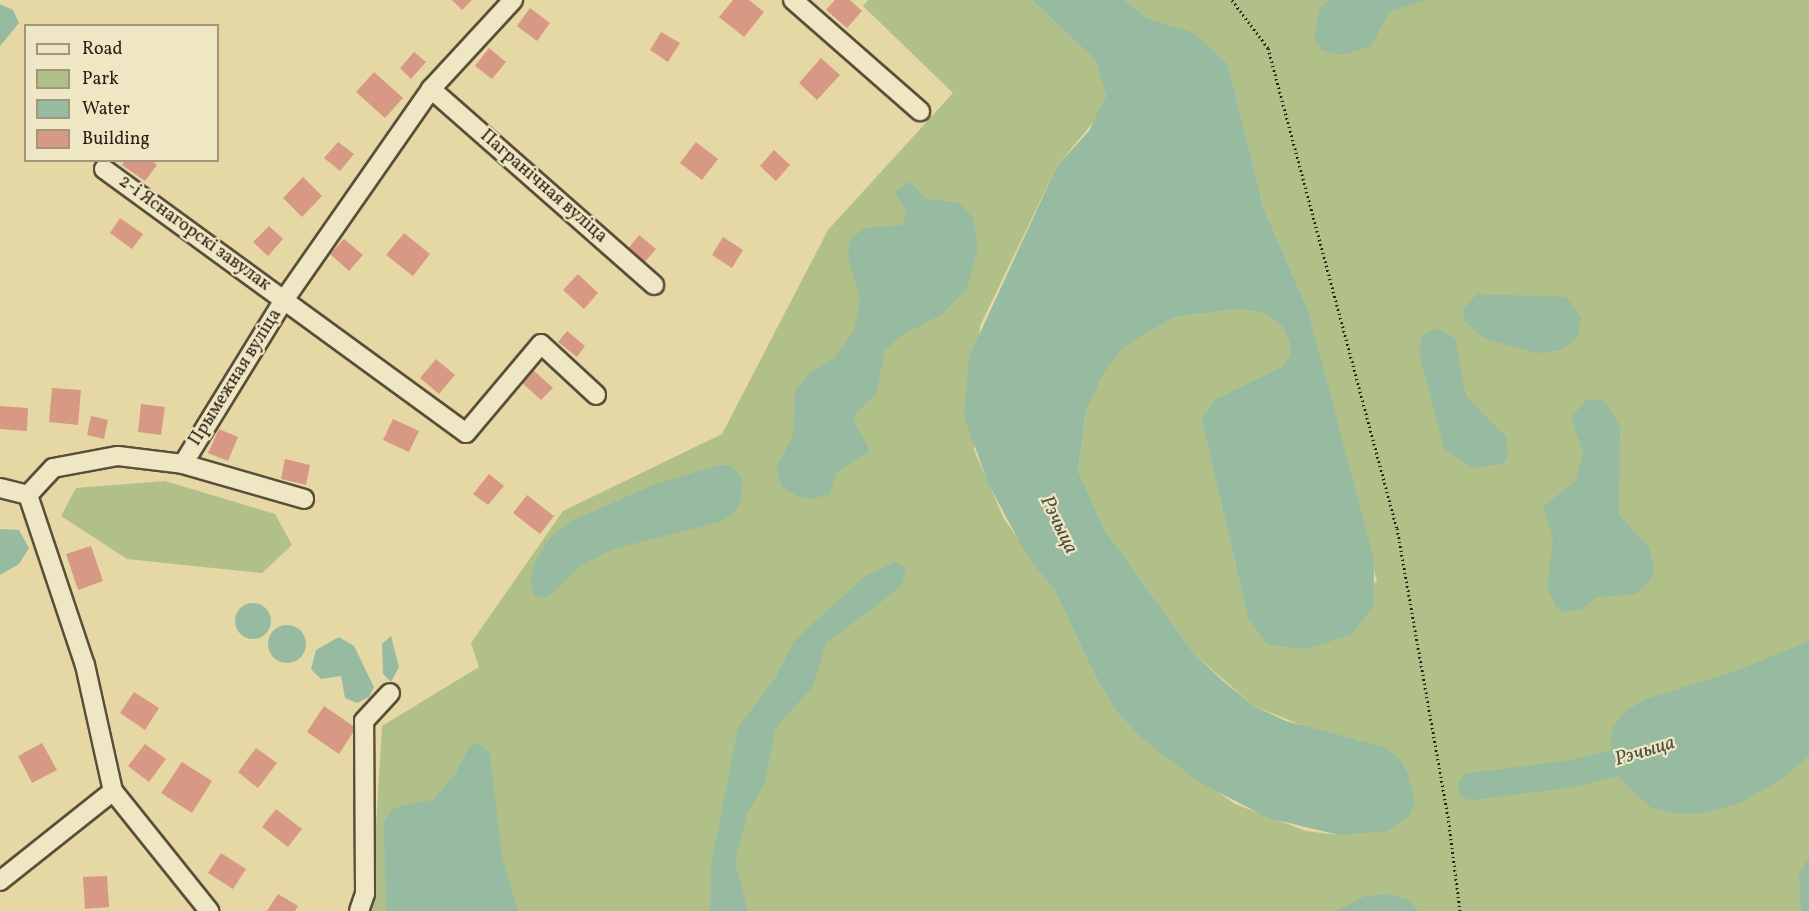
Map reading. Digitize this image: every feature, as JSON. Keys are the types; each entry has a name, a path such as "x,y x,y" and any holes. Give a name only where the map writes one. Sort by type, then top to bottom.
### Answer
{"street":[{"name":"Прымежная вуліца","path":"28,495 53,468 118,456 183,464 284,300 431,89 513,0"},
{"path":"793,0 920,111"},
{"name":"Пагранічная вуліца","path":"431,89 654,285"},
{"name":"2-і Яснагорскі завулак","path":"104,169 466,433 541,344 596,395"},
{"path":"183,464 304,499"},
{"path":"0,488 28,495 85,665 113,791 209,911"},
{"path":"359,911 365,894 364,721 390,693"},
{"path":"0,881 113,791"}],"path":[{"path":"1232,0 1268,48 1397,528 1448,816 1460,911"}],"green space":[{"path":"868,0 1032,0 1095,60 1106,96 1100,114 1057,166 980,326 974,450 1004,519 1055,591 1093,672 1115,710 1139,736 1235,804 1306,831 1339,835 1362,741 1321,733 1254,706 1195,655 1105,530 1078,471 1086,412 1103,373 1124,347 1175,317 1240,309 1263,313 1282,326 1289,341 1290,355 1283,366 1215,399 1201,418 1248,618 1377,582 1308,310 1264,209 1228,64 1193,32 1147,18 1125,0 1809,0 1809,911 371,911 382,726 479,667 471,643 563,511 722,434 828,230 953,93 863,6"},
{"path":"165,481 275,514 292,545 262,573 127,559 61,516 76,488"}],"water":[{"path":"1032,0 1125,0 1147,18 1193,32 1228,64 1264,209 1308,310 1374,560 1374,605 1352,634 1308,649 1268,645 1248,618 1201,418 1215,399 1283,366 1290,355 1289,341 1282,326 1263,313 1240,309 1175,317 1124,347 1103,374 1086,412 1078,471 1105,530 1195,655 1223,681 1254,706 1286,721 1384,747 1398,757 1408,773 1415,802 1410,815 1387,831 1339,835 1268,818 1199,782 1139,736 1115,710 1093,672 1055,591 1026,554 988,483 964,416 969,357 1057,166 1089,131 1106,96 1095,60"},
{"path":"1330,0 1427,0 1390,11 1371,46 1341,55 1322,50 1314,39 1320,8"},
{"path":"0,4 13,10 19,23 0,46"},
{"path":"910,182 927,199 959,203 973,218 978,248 967,288 941,315 904,334 885,350 876,394 856,413 854,422 869,449 867,453 837,472 830,494 811,499 797,496 782,487 776,469 793,435 795,391 810,372 834,358 854,331 860,299 848,258 850,239 865,228 902,225 907,212 894,192"},
{"path":"1477,294 1566,297 1581,317 1577,338 1561,350 1537,353 1483,338 1464,320 1463,309"},
{"path":"1434,328 1455,338 1466,396 1506,437 1508,457 1503,464 1471,468 1444,449 1419,353 1421,337"},
{"path":"1596,399 1606,402 1620,427 1619,515 1649,547 1654,568 1651,580 1636,594 1596,597 1583,609 1564,612 1556,607 1547,587 1553,539 1543,507 1576,480 1583,453 1571,418 1585,401"},
{"path":"718,465 731,465 743,480 740,504 733,514 719,522 613,549 579,567 548,597 534,596 530,578 536,560 551,537 571,521 656,484"},
{"path":"0,529 19,530 29,548 19,564 0,575"},
{"path":"895,562 907,569 901,587 826,643 813,686 775,729 765,783 748,812 735,863 748,911 710,911 711,865 738,728 776,677 794,641 865,576"},
{"path":"253,603 266,608 271,621 266,634 253,639 240,634 235,621 240,608"},
{"path":"287,625 294,626 300,631 305,637 305,651 300,657 294,662 287,663 280,662 274,657 269,651 268,644 269,637 274,631 280,626"},
{"path":"391,636 399,667 391,682 383,674 382,644"},
{"path":"339,637 354,646 374,687 369,697 357,703 345,698 341,676 321,679 311,669 316,650"},
{"path":"1809,641 1809,756 1780,780 1742,802 1706,813 1674,814 1650,807 1620,779 1610,743 1613,728 1625,711 1646,699 1739,670"},
{"path":"477,743 490,754 502,857 518,911 386,911 384,822 391,810 403,805 433,800 455,775 469,747"},
{"path":"1809,858 1809,911 1801,911 1799,874"},
{"path":"1390,894 1408,900 1419,911 1336,911 1365,896"}],"building":[{"path":"452,0 472,0 462,10"},
{"path":"733,0 749,0 764,12 744,37 719,17"},
{"path":"835,0 850,0 862,11 847,28 826,10"},
{"path":"530,8 550,23 537,41 517,26"},
{"path":"661,32 680,43 668,62 650,50"},
{"path":"489,48 506,62 492,79 475,66"},
{"path":"414,52 426,62 411,79 400,68"},
{"path":"821,58 840,75 817,100 799,83"},
{"path":"374,72 403,98 385,118 356,92"},
{"path":"338,142 354,154 340,171 324,158"},
{"path":"696,142 718,159 702,180 680,163"},
{"path":"774,150 790,165 776,181 760,166"},
{"path":"124,162 153,162 157,165 145,181 122,165"},
{"path":"303,177 322,196 302,217 283,198"},
{"path":"120,218 143,234 132,249 110,233"},
{"path":"269,226 283,239 268,256 253,242"},
{"path":"404,233 430,254 413,276 386,255"},
{"path":"639,235 656,249 644,263 628,249"},
{"path":"723,237 743,250 732,268 712,255"},
{"path":"344,239 363,255 349,271 330,254"},
{"path":"578,274 598,293 584,309 563,290"},
{"path":"567,331 585,346 577,357 558,342"},
{"path":"436,359 455,375 439,394 420,378"},
{"path":"532,369 553,388 541,400 521,382"},
{"path":"52,388 81,390 78,425 49,422"},
{"path":"141,404 165,407 161,435 138,432"},
{"path":"0,406 28,408 27,431 0,429"},
{"path":"91,416 108,420 104,439 87,435"},
{"path":"393,419 419,431 409,452 383,440"},
{"path":"219,429 238,437 228,461 208,453"},
{"path":"285,459 310,465 306,485 281,479"},
{"path":"489,474 504,486 488,505 473,494"},
{"path":"527,495 554,516 540,534 513,513"},
{"path":"91,546 103,581 78,590 66,554"},
{"path":"134,692 159,708 145,730 120,713"},
{"path":"324,706 356,728 339,754 307,732"},
{"path":"42,743 57,770 32,783 18,756"},
{"path":"145,744 166,759 149,782 128,766"},
{"path":"256,748 277,763 258,788 238,772"},
{"path":"182,762 212,781 192,813 161,793"},
{"path":"276,809 302,829 288,847 262,827"},
{"path":"221,853 246,869 233,889 208,873"},
{"path":"107,876 109,907 85,909 83,877"},
{"path":"278,894 298,906 295,911 267,911"}],"waterway":[{"name":"Рэчыца","path":"1471,786 1572,773 1647,754"}]}
